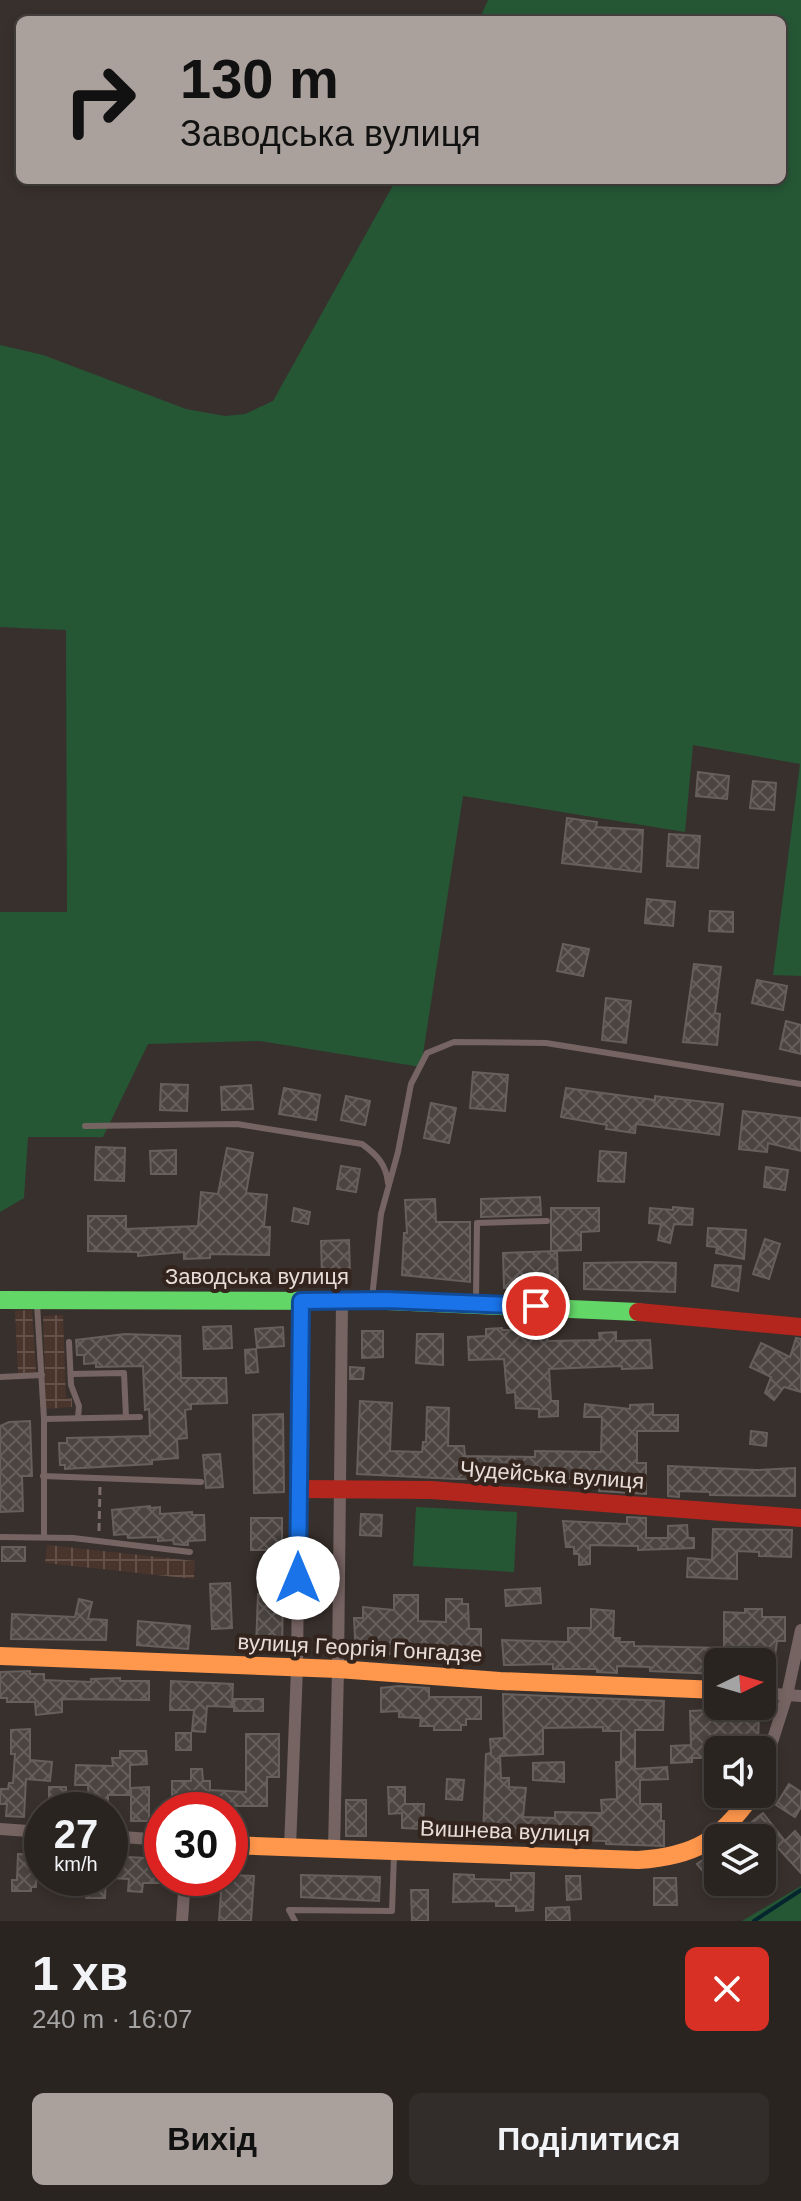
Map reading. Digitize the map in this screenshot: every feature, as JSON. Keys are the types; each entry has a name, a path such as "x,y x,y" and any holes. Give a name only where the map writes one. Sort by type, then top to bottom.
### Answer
{"street":[{"name":"Заводська вулиця","path":"0,1300 372,1300 565,1307 761,1321 801,1327"},
{"path":"334,1850 342,1300"},
{"path":"290,1848 297,1668 301,1301"},
{"name":"Чудейська вулиця","path":"298,1489 538,1497 801,1518"},
{"path":"774,1736 787,1695 801,1630"},
{"name":"вулиця Георгія Гонгадзе","path":"0,1656 338,1669 500,1681 704,1689"},
{"path":"776,1694 801,1696"},
{"name":"Вишнева вулиця","path":"248,1846 638,1860 679,1856 714,1837 743,1808"},
{"path":"0,1829 24,1831"},
{"path":"182,1921 184,1896"}],"lane":[{"path":"372,1300 381,1214 411,1084 427,1053 454,1042 546,1043 801,1084"},
{"path":"85,1126 237,1124 362,1144 378,1156 386,1171 388,1192"},
{"path":"476,1304 477,1223 547,1221"},
{"path":"37,1300 44,1419 44,1536"},
{"path":"69,1342 71,1385 79,1406 78,1418"},
{"path":"71,1374 124,1373 126,1417"},
{"path":"0,1377 42,1375"},
{"path":"44,1419 140,1417"},
{"path":"43,1476 201,1482"},
{"path":"0,1537 44,1536 190,1552"},
{"path":"295,1921 289,1910 392,1911 394,1852"}],"path":[{"path":"99,1543 100,1479"}],"shaded area":[{"path":"32,1310 36,1372 18,1373 15,1311"},
{"path":"63,1315 66,1398 72,1398 72,1407 46,1409 43,1316"},
{"path":"47,1545 195,1561 194,1579 45,1563"}],"green space":[{"path":"488,0 801,0 801,976 773,975 800,764 693,745 685,832 463,796 421,1067 260,1041 148,1044 103,1137 28,1137 24,1198 0,1212 0,912 67,912 66,630 0,627 0,345 43,355 186,409 225,416 245,414 273,401 394,184 786,184 786,16 481,16"},
{"path":"416,1507 517,1512 514,1572 413,1566"},
{"path":"801,1886 801,1921 742,1921"}],"building":[{"path":"698,772 729,776 727,799 696,796"},
{"path":"753,781 776,783 774,810 750,808"},
{"path":"567,818 597,822 596,827 643,830 641,872 562,863"},
{"path":"669,834 700,836 698,868 667,866"},
{"path":"647,899 675,902 673,926 645,923"},
{"path":"710,911 733,912 733,932 709,931"},
{"path":"563,944 589,949 583,976 557,971"},
{"path":"694,964 721,967 715,1013 720,1014 717,1045 683,1042"},
{"path":"757,980 787,986 783,1010 752,1003"},
{"path":"606,998 631,1001 626,1043 602,1040"},
{"path":"786,1021 801,1025 801,1054 780,1049"},
{"path":"473,1072 508,1075 505,1111 470,1108"},
{"path":"161,1084 188,1085 187,1111 160,1110"},
{"path":"251,1085 253,1109 222,1110 221,1087"},
{"path":"284,1088 320,1095 316,1120 279,1114"},
{"path":"566,1088 655,1100 655,1096 723,1104 719,1135 636,1124 635,1133 561,1117"},
{"path":"346,1096 370,1101 365,1125 341,1120"},
{"path":"431,1103 456,1108 449,1143 424,1138"},
{"path":"743,1111 801,1118 801,1151 768,1143 767,1152 739,1149"},
{"path":"96,1147 125,1148 124,1181 95,1180"},
{"path":"227,1148 253,1153 246,1193 267,1195 264,1227 270,1227 269,1255 210,1254 210,1258 184,1259 184,1252 138,1256 138,1252 88,1251 88,1216 126,1216 126,1229 198,1226 201,1192 218,1194"},
{"path":"176,1150 176,1174 151,1174 150,1151"},
{"path":"600,1151 626,1153 624,1182 598,1181"},
{"path":"341,1166 360,1169 356,1192 337,1189"},
{"path":"766,1167 788,1170 785,1190 764,1187"},
{"path":"540,1197 541,1215 481,1217 481,1199"},
{"path":"435,1199 436,1222 470,1222 470,1282 402,1275 404,1233 407,1233 405,1200"},
{"path":"673,1207 693,1209 692,1225 674,1224 670,1243 658,1240 661,1224 649,1223 650,1208 673,1210"},
{"path":"294,1208 310,1212 308,1224 292,1221"},
{"path":"551,1208 599,1208 599,1231 581,1232 581,1250 551,1251"},
{"path":"708,1228 746,1230 744,1259 716,1253 717,1247 707,1246"},
{"path":"765,1239 780,1244 769,1279 753,1274"},
{"path":"349,1240 350,1275 322,1276 321,1241"},
{"path":"557,1251 558,1287 504,1288 503,1253"},
{"path":"584,1263 676,1263 675,1292 584,1289"},
{"path":"715,1265 741,1266 738,1291 712,1286"},
{"path":"231,1326 232,1348 204,1349 203,1327"},
{"path":"283,1327 284,1346 257,1348 255,1329"},
{"path":"486,1329 530,1330 530,1338 547,1337 548,1341 600,1340 599,1333 616,1332 616,1341 650,1340 652,1368 549,1369 551,1401 558,1401 558,1416 539,1417 539,1409 516,1408 515,1392 507,1393 504,1359 469,1360 468,1337 486,1336"},
{"path":"362,1331 383,1331 383,1357 362,1358"},
{"path":"125,1334 180,1336 181,1378 226,1378 227,1403 191,1404 191,1409 185,1410 187,1438 177,1439 178,1458 152,1460 152,1464 65,1469 65,1465 60,1465 59,1443 67,1443 67,1438 150,1436 143,1366 96,1367 96,1363 84,1364 84,1355 77,1355 76,1340"},
{"path":"417,1334 443,1334 443,1365 416,1363"},
{"path":"796,1338 801,1339 801,1392 784,1387 774,1400 765,1393 771,1377 750,1367 761,1343 790,1357"},
{"path":"256,1349 258,1372 246,1373 245,1350"},
{"path":"350,1367 364,1368 363,1379 350,1379"},
{"path":"360,1401 392,1403 390,1451 422,1452 423,1442 426,1442 427,1407 449,1408 448,1446 464,1446 465,1456 535,1457 535,1451 601,1452 602,1417 584,1417 585,1404 630,1409 630,1405 653,1404 653,1415 678,1415 678,1431 637,1431 637,1463 646,1463 646,1494 599,1491 599,1486 554,1485 554,1480 508,1482 508,1478 357,1474"},
{"path":"283,1414 284,1492 254,1493 253,1415"},
{"path":"30,1421 32,1476 22,1476 23,1511 0,1512 0,1426 9,1422"},
{"path":"751,1431 767,1433 766,1446 750,1444"},
{"path":"220,1454 223,1487 206,1488 203,1455"},
{"path":"668,1466 757,1470 795,1468 795,1496 710,1495 710,1492 679,1491 679,1497 668,1496"},
{"path":"160,1507 160,1514 192,1512 192,1515 204,1515 205,1540 188,1541 185,1545 174,1544 173,1540 158,1541 158,1537 114,1535 112,1510"},
{"path":"361,1514 382,1515 381,1536 360,1535"},
{"path":"627,1517 646,1518 646,1538 668,1538 668,1526 687,1525 688,1538 694,1538 694,1548 638,1550 638,1546 590,1545 590,1564 579,1565 579,1554 574,1554 574,1547 566,1547 563,1521 627,1524"},
{"path":"251,1518 282,1518 282,1550 251,1550"},
{"path":"713,1529 792,1530 791,1557 759,1556 759,1552 737,1551 737,1579 687,1577 688,1558 712,1560"},
{"path":"2,1547 25,1547 25,1561 2,1561"},
{"path":"230,1583 232,1628 212,1629 210,1584"},
{"path":"540,1588 541,1603 506,1606 505,1590"},
{"path":"258,1594 283,1595 282,1647 256,1647"},
{"path":"394,1595 418,1595 418,1621 446,1622 446,1599 462,1599 462,1604 468,1604 469,1629 481,1629 481,1661 403,1657 403,1653 356,1657 354,1618 363,1618 363,1607 394,1610"},
{"path":"79,1599 92,1602 88,1619 107,1620 106,1640 11,1639 12,1614 75,1617"},
{"path":"591,1609 614,1611 613,1638 620,1638 619,1642 634,1642 634,1646 724,1648 704,1648 704,1673 650,1671 650,1667 617,1666 617,1673 597,1672 597,1669 553,1669 553,1664 504,1665 502,1640 568,1642 568,1628 591,1628"},
{"path":"745,1609 762,1609 762,1617 785,1617 785,1641 777,1641 776,1648 724,1648 724,1612 745,1613"},
{"path":"138,1621 190,1626 188,1649 137,1645"},
{"path":"30,1671 30,1674 44,1674 44,1680 91,1682 91,1679 120,1678 120,1681 149,1681 149,1700 62,1699 62,1712 36,1715 35,1702 7,1702 7,1698 0,1698 0,1672"},
{"path":"171,1681 233,1684 232,1707 207,1706 205,1732 192,1731 194,1710 170,1710"},
{"path":"381,1688 429,1688 429,1697 481,1697 481,1719 466,1719 466,1725 461,1725 461,1730 434,1730 434,1726 420,1726 421,1718 399,1717 399,1711 381,1712"},
{"path":"503,1694 664,1701 663,1730 635,1730 635,1769 667,1767 668,1779 640,1780 640,1804 661,1804 664,1846 606,1844 606,1841 483,1838 486,1754 491,1753 490,1739 504,1738","holes":["603,1727 603,1731 621,1731 621,1762 616,1762 617,1799 601,1800 602,1813 555,1812 555,1818 523,1817 526,1788 509,1787 509,1778 501,1778 500,1756 543,1754 543,1728"]},
{"path":"234,1699 263,1699 263,1711 234,1711"},
{"path":"704,1710 704,1720 759,1720 758,1736 704,1736 704,1758 671,1763 671,1746 691,1745 690,1711"},
{"path":"30,1729 30,1760 52,1762 50,1781 26,1779 24,1817 6,1816 7,1804 0,1804 0,1789 8,1789 9,1783 13,1783 15,1754 11,1754 11,1730"},
{"path":"176,1733 191,1733 191,1750 176,1750"},
{"path":"246,1734 279,1734 279,1777 267,1777 267,1806 248,1806"},
{"path":"120,1751 146,1751 147,1764 130,1765 130,1795 128,1792 88,1792 88,1785 75,1785 76,1765 113,1766 112,1758 120,1758"},
{"path":"564,1762 564,1782 533,1780 533,1763"},
{"path":"191,1769 202,1769 203,1781 210,1781 210,1790 246,1792 172,1792 172,1781 191,1781"},
{"path":"447,1779 464,1780 462,1800 446,1799"},
{"path":"789,1784 801,1792 801,1807 795,1817 776,1805"},
{"path":"49,1787 66,1787 66,1792 49,1792"},
{"path":"149,1787 149,1792 144,1792 144,1821 131,1821 131,1788"},
{"path":"388,1787 405,1787 405,1804 424,1804 423,1829 402,1828 402,1813 389,1814"},
{"path":"346,1800 366,1800 366,1836 346,1836"},
{"path":"763,1813 772,1824 749,1824"},
{"path":"776,1830 785,1841 795,1831 801,1838 801,1873 778,1848 776,1850"},
{"path":"18,1854 24,1854 24,1891 12,1891 12,1880 17,1880"},
{"path":"128,1857 144,1858 142,1892 128,1891"},
{"path":"704,1859 704,1873 697,1864"},
{"path":"511,1873 534,1873 533,1910 516,1911 516,1906 496,1906 496,1901 453,1902 454,1874 474,1875 474,1879 511,1880"},
{"path":"301,1875 380,1877 379,1901 301,1897"},
{"path":"248,1876 254,1876 251,1921 219,1921 221,1896 248,1896"},
{"path":"566,1876 580,1876 581,1899 567,1900"},
{"path":"654,1878 676,1878 677,1905 654,1905"},
{"path":"411,1890 428,1890 428,1921 412,1921"},
{"path":"569,1907 570,1921 546,1921 546,1908"}],"waterway":[{"path":"754,1921 801,1890"}],"traffic: fast":[{"path":"0,1300 387,1301 638,1312"}],"traffic: slow":[{"path":"0,1656 338,1669 500,1681 704,1689"},
{"path":"248,1846 638,1860 691,1850 717,1834 742,1808"}],"traffic: jam":[{"path":"638,1312 801,1327"},
{"path":"298,1489 431,1490 801,1518"}],"route":[{"path":"298,1578 301,1301 386,1300 536,1306"}]}
